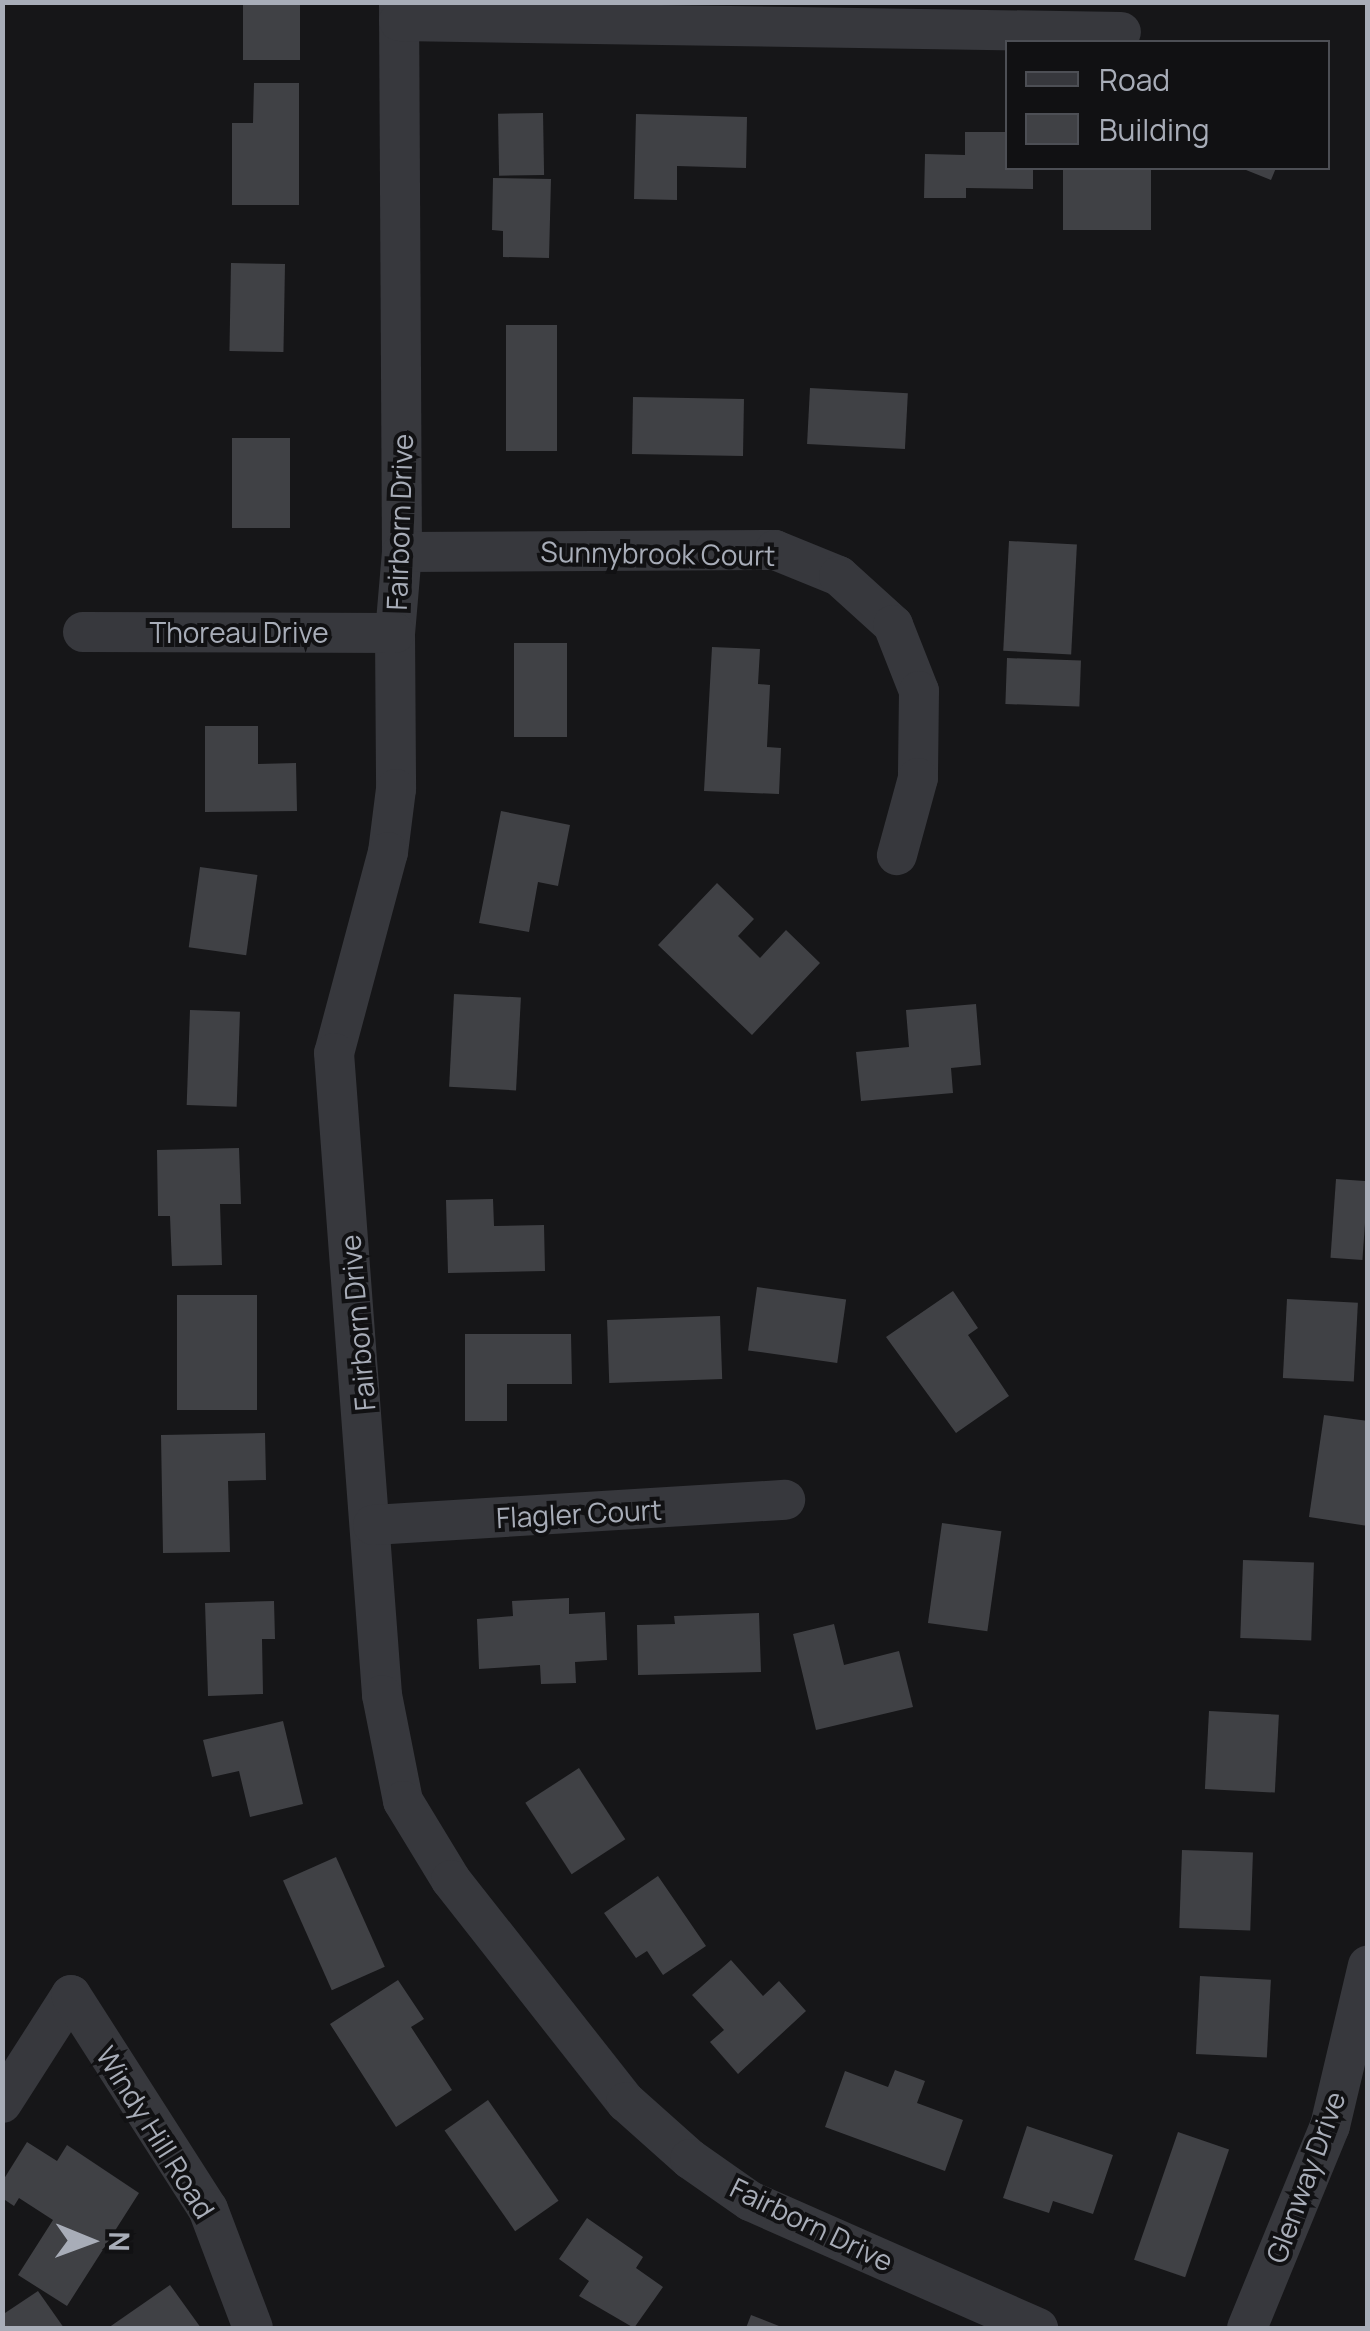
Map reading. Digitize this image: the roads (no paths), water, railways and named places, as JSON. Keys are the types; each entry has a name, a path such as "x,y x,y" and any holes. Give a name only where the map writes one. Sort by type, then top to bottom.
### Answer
{"street":[{"path":"399,12 1121,32"},
{"name":"Fairborn Drive","path":"399,12 402,552 395,633 396,789 388,852 334,1052 373,1524 382,1694 404,1801 451,1880 626,2102 750,2201 1038,2328"},
{"name":"Sunnybrook Court","path":"402,552 775,550 839,576 893,626 919,692 918,778 897,855"},
{"name":"Thoreau Drive","path":"83,632 395,633"},
{"name":"Flagler Court","path":"373,1524 786,1500"},
{"name":"Glenway Drive","path":"1247,2328 1330,2126 1368,1965"},
{"name":"Windy Hill Road","path":"2,2104 71,1996 208,2209 253,2328"}]}
